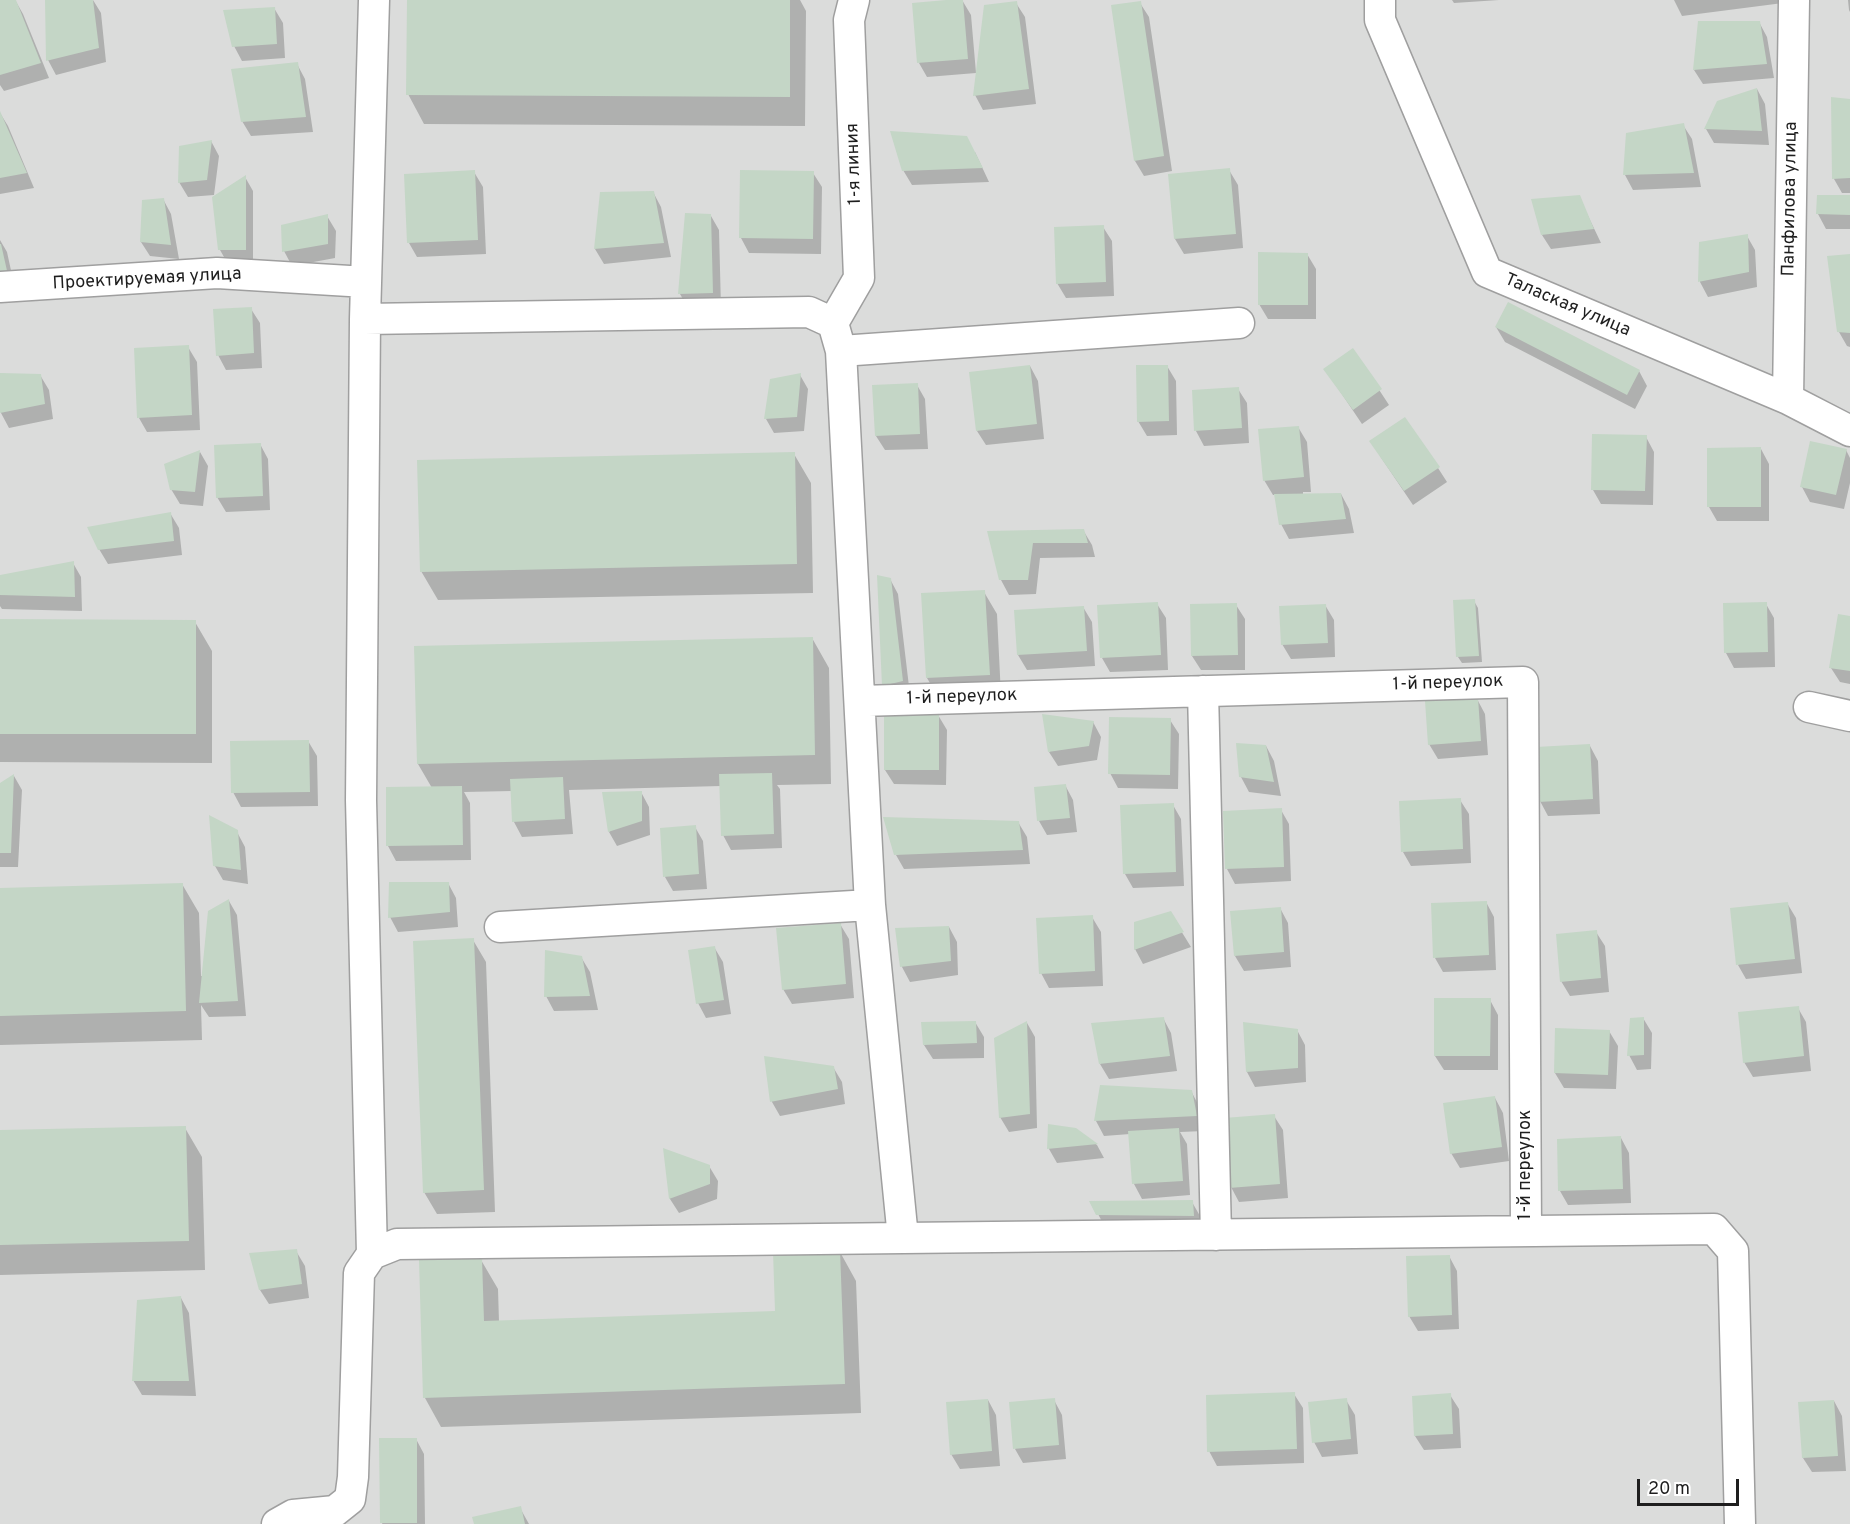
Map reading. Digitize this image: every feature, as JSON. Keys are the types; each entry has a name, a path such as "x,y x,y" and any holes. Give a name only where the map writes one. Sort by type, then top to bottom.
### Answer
{"street":[{"path":"277,1524 292,1515 335,1511 350,1498 353,1477 359,1274 372,1254 361,800 365,319 374,0"},
{"name":"1-я линия","path":"833,322 859,278 849,20 854,0"},
{"name":"Талаская улица","path":"1380,0 1380,20 1487,272 1788,399 1850,431"},
{"name":"Панфилова улица","path":"1788,399 1794,0"},
{"name":"Проектируемая улица","path":"0,287 217,273 366,282"},
{"path":"365,319 809,312 833,322 841,351 870,905 903,1238"},
{"path":"841,351 1239,323"},
{"name":"1-й переулок","path":"860,701 1523,682 1526,1230"},
{"path":"1203,691 1216,1235"},
{"path":"1809,707 1850,716"},
{"path":"500,927 870,905"},
{"path":"372,1254 397,1244 1714,1229 1733,1251 1740,1524"}],"shaded area":[{"path":"0,0 1850,0 1850,1524 0,1524"}],"building":[{"path":"0,0 16,0 41,63 0,75"},
{"path":"45,0 93,0 99,48 46,61"},
{"path":"407,0 790,0 790,97 406,95"},
{"path":"963,0 968,59 917,63 912,3"},
{"path":"1017,1 1029,89 973,96 984,5"},
{"path":"1141,1 1164,156 1134,161 1111,5"},
{"path":"275,7 277,44 232,47 223,10"},
{"path":"1698,21 1760,21 1767,64 1693,70"},
{"path":"298,62 306,117 241,122 231,69"},
{"path":"1757,88 1762,131 1704,129 1717,101"},
{"path":"1831,97 1850,99 1850,178 1832,179"},
{"path":"0,111 27,173 0,178"},
{"path":"1684,123 1694,173 1623,175 1626,133"},
{"path":"890,131 967,136 983,168 902,171"},
{"path":"212,140 207,180 178,183 179,146"},
{"path":"1230,168 1236,234 1174,239 1168,174"},
{"path":"475,170 478,240 407,243 404,174"},
{"path":"740,170 814,171 813,239 739,238"},
{"path":"246,175 246,250 218,250 212,197"},
{"path":"654,191 664,243 594,249 600,192"},
{"path":"1580,195 1594,229 1541,235 1531,199"},
{"path":"1817,195 1850,195 1850,215 1816,214"},
{"path":"164,198 171,245 140,242 142,200"},
{"path":"685,213 711,214 713,293 678,294"},
{"path":"328,214 328,244 282,252 281,225"},
{"path":"1104,225 1106,282 1056,284 1054,227"},
{"path":"1748,234 1749,272 1698,282 1699,242"},
{"path":"1,244 10,284 0,283"},
{"path":"1258,252 1308,253 1308,305 1258,305"},
{"path":"1850,254 1850,333 1837,332 1827,256"},
{"path":"1508,302 1640,370 1627,395 1495,327"},
{"path":"252,307 254,353 216,356 213,309"},
{"path":"189,345 192,415 137,418 134,348"},
{"path":"1353,348 1382,389 1353,410 1323,369"},
{"path":"1030,365 1037,424 976,431 969,372"},
{"path":"1136,365 1168,365 1169,421 1137,422"},
{"path":"0,373 41,374 45,404 0,413"},
{"path":"801,373 797,417 764,419 770,379"},
{"path":"918,383 920,434 875,436 872,385"},
{"path":"1239,387 1242,428 1194,431 1192,390"},
{"path":"1405,417 1440,467 1404,491 1369,441"},
{"path":"1299,426 1304,477 1263,481 1258,429"},
{"path":"1592,434 1647,435 1645,491 1591,490"},
{"path":"1810,441 1847,449 1836,495 1800,487"},
{"path":"261,443 263,496 216,498 214,445"},
{"path":"1761,447 1761,507 1707,507 1707,448"},
{"path":"200,450 195,492 170,490 164,464"},
{"path":"795,452 797,564 420,572 417,460"},
{"path":"1341,493 1346,519 1279,525 1274,494"},
{"path":"171,512 174,541 98,550 87,527"},
{"path":"1084,529 1088,543 1033,543 1028,580 999,580 987,531"},
{"path":"74,561 75,597 0,595 0,575"},
{"path":"877,575 891,578 903,681 882,686"},
{"path":"985,590 990,675 926,678 921,593"},
{"path":"1475,599 1479,656 1456,657 1453,600"},
{"path":"1158,602 1161,655 1100,658 1097,605"},
{"path":"1767,602 1768,652 1724,653 1723,603"},
{"path":"1237,603 1238,655 1191,656 1190,604"},
{"path":"1326,604 1328,643 1281,645 1279,606"},
{"path":"1084,606 1087,651 1017,655 1014,610"},
{"path":"1838,614 1850,616 1850,671 1829,668"},
{"path":"0,619 196,620 196,734 0,734"},
{"path":"813,637 815,755 417,764 414,646"},
{"path":"1478,698 1481,741 1428,745 1425,701"},
{"path":"884,713 939,714 939,770 884,770"},
{"path":"1042,714 1094,721 1089,746 1048,752"},
{"path":"1109,717 1171,718 1170,775 1108,774"},
{"path":"309,740 310,792 231,793 230,741"},
{"path":"1236,743 1266,745 1274,782 1239,777"},
{"path":"1590,744 1593,799 1538,802 1536,747"},
{"path":"772,773 774,834 721,836 719,774"},
{"path":"14,774 11,853 0,853 0,783"},
{"path":"563,777 565,819 512,822 510,779"},
{"path":"1066,784 1070,818 1037,821 1034,787"},
{"path":"462,786 463,845 386,846 386,787"},
{"path":"642,791 642,821 608,832 602,792"},
{"path":"1461,798 1463,849 1401,852 1399,801"},
{"path":"1174,803 1176,872 1123,874 1120,805"},
{"path":"1282,808 1284,867 1225,869 1223,811"},
{"path":"209,815 238,830 241,870 213,866"},
{"path":"883,817 1019,821 1023,850 894,855"},
{"path":"696,825 699,874 663,877 660,828"},
{"path":"389,882 449,882 450,912 388,918"},
{"path":"183,883 186,1011 0,1016 0,888"},
{"path":"229,899 238,1001 199,1003 208,911"},
{"path":"1487,901 1489,955 1433,958 1431,903"},
{"path":"1788,902 1795,959 1736,965 1730,908"},
{"path":"1281,907 1284,952 1234,956 1230,911"},
{"path":"1171,911 1184,932 1134,950 1134,922"},
{"path":"1093,915 1095,971 1039,974 1036,918"},
{"path":"841,923 846,984 782,990 776,928"},
{"path":"949,926 951,961 900,967 895,928"},
{"path":"1597,930 1601,978 1560,982 1556,934"},
{"path":"474,938 484,1190 423,1193 413,941"},
{"path":"715,946 724,1000 696,1004 688,950"},
{"path":"545,950 582,956 590,996 544,997"},
{"path":"1434,998 1491,998 1490,1056 1434,1056"},
{"path":"1799,1006 1804,1056 1743,1063 1738,1012"},
{"path":"1164,1017 1170,1056 1099,1064 1091,1023"},
{"path":"1644,1017 1644,1055 1627,1056 1630,1018"},
{"path":"976,1021 977,1043 923,1045 921,1022"},
{"path":"1027,1021 1030,1114 999,1118 994,1038"},
{"path":"1243,1022 1298,1029 1298,1068 1246,1072"},
{"path":"1555,1028 1610,1030 1608,1075 1554,1073"},
{"path":"764,1056 834,1066 838,1089 770,1102"},
{"path":"1100,1085 1192,1090 1197,1116 1094,1121"},
{"path":"1495,1096 1502,1147 1450,1154 1443,1103"},
{"path":"1275,1114 1280,1184 1229,1188 1224,1118"},
{"path":"1048,1124 1076,1128 1098,1144 1047,1149"},
{"path":"186,1126 189,1241 0,1245 0,1130"},
{"path":"1179,1128 1183,1181 1132,1184 1128,1131"},
{"path":"1621,1136 1623,1189 1558,1191 1557,1139"},
{"path":"663,1148 710,1165 710,1184 669,1199"},
{"path":"1193,1200 1194,1216 1096,1215 1089,1201"},
{"path":"297,1249 302,1284 259,1290 249,1253"},
{"path":"840,1250 845,1384 423,1398 419,1260 482,1258 484,1321 775,1311 773,1252"},
{"path":"1450,1255 1452,1315 1408,1317 1406,1256"},
{"path":"181,1296 189,1381 132,1381 137,1300"},
{"path":"1295,1392 1297,1449 1207,1452 1206,1395"},
{"path":"1451,1393 1453,1434 1414,1436 1412,1396"},
{"path":"1055,1398 1059,1445 1013,1449 1009,1402"},
{"path":"1347,1398 1351,1439 1312,1443 1308,1402"},
{"path":"988,1399 992,1451 950,1455 946,1402"},
{"path":"1834,1400 1838,1456 1802,1458 1798,1402"},
{"path":"379,1438 417,1438 417,1523 380,1523"},
{"path":"521,1506 525,1524 474,1524 472,1517"}]}
